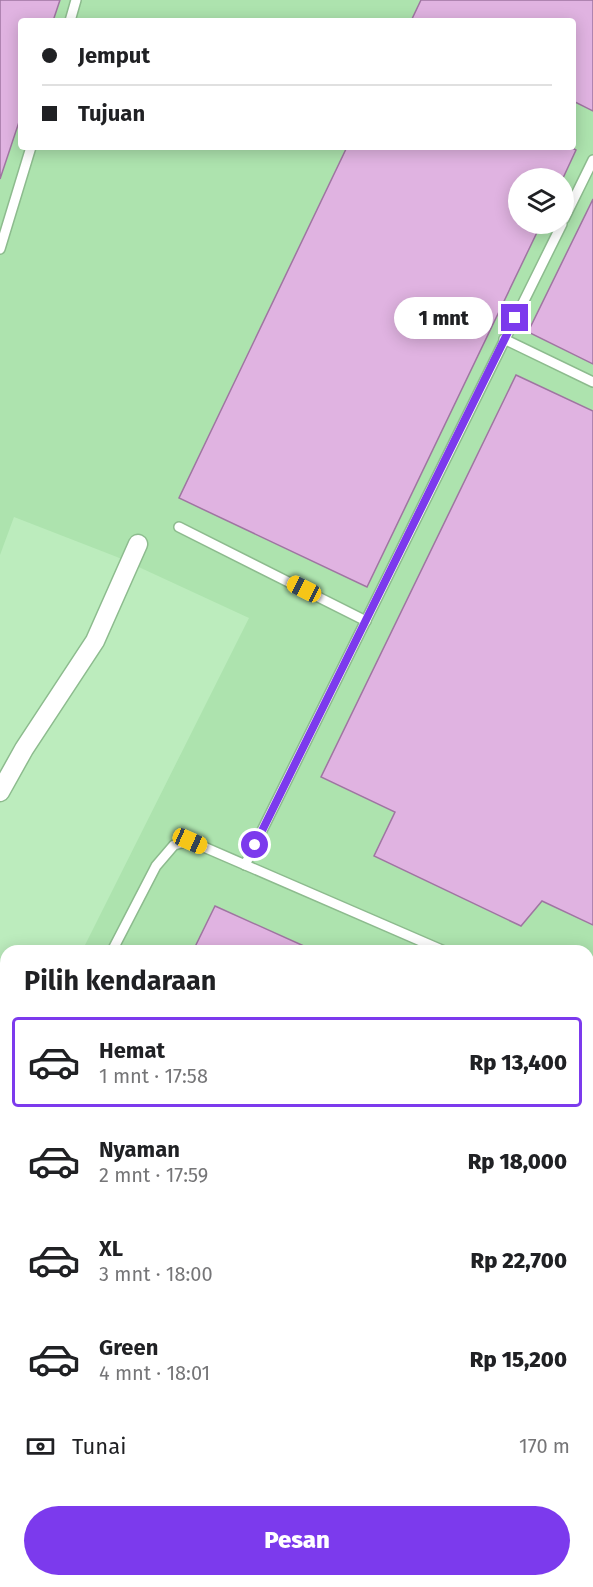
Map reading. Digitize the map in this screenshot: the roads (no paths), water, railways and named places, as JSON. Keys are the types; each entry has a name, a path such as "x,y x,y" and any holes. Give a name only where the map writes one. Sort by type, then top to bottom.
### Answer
{"street":[{"path":"0,792 24,749 95,641 138,544"}],"lane":[{"path":"71,18 76,0"},
{"path":"0,249 30,150"},
{"path":"574,199 593,160"},
{"path":"245,865 557,234"},
{"path":"504,339 593,381"},
{"path":"179,527 366,621"},
{"path":"114,945 156,866 174,845 190,841 430,945"}]}
